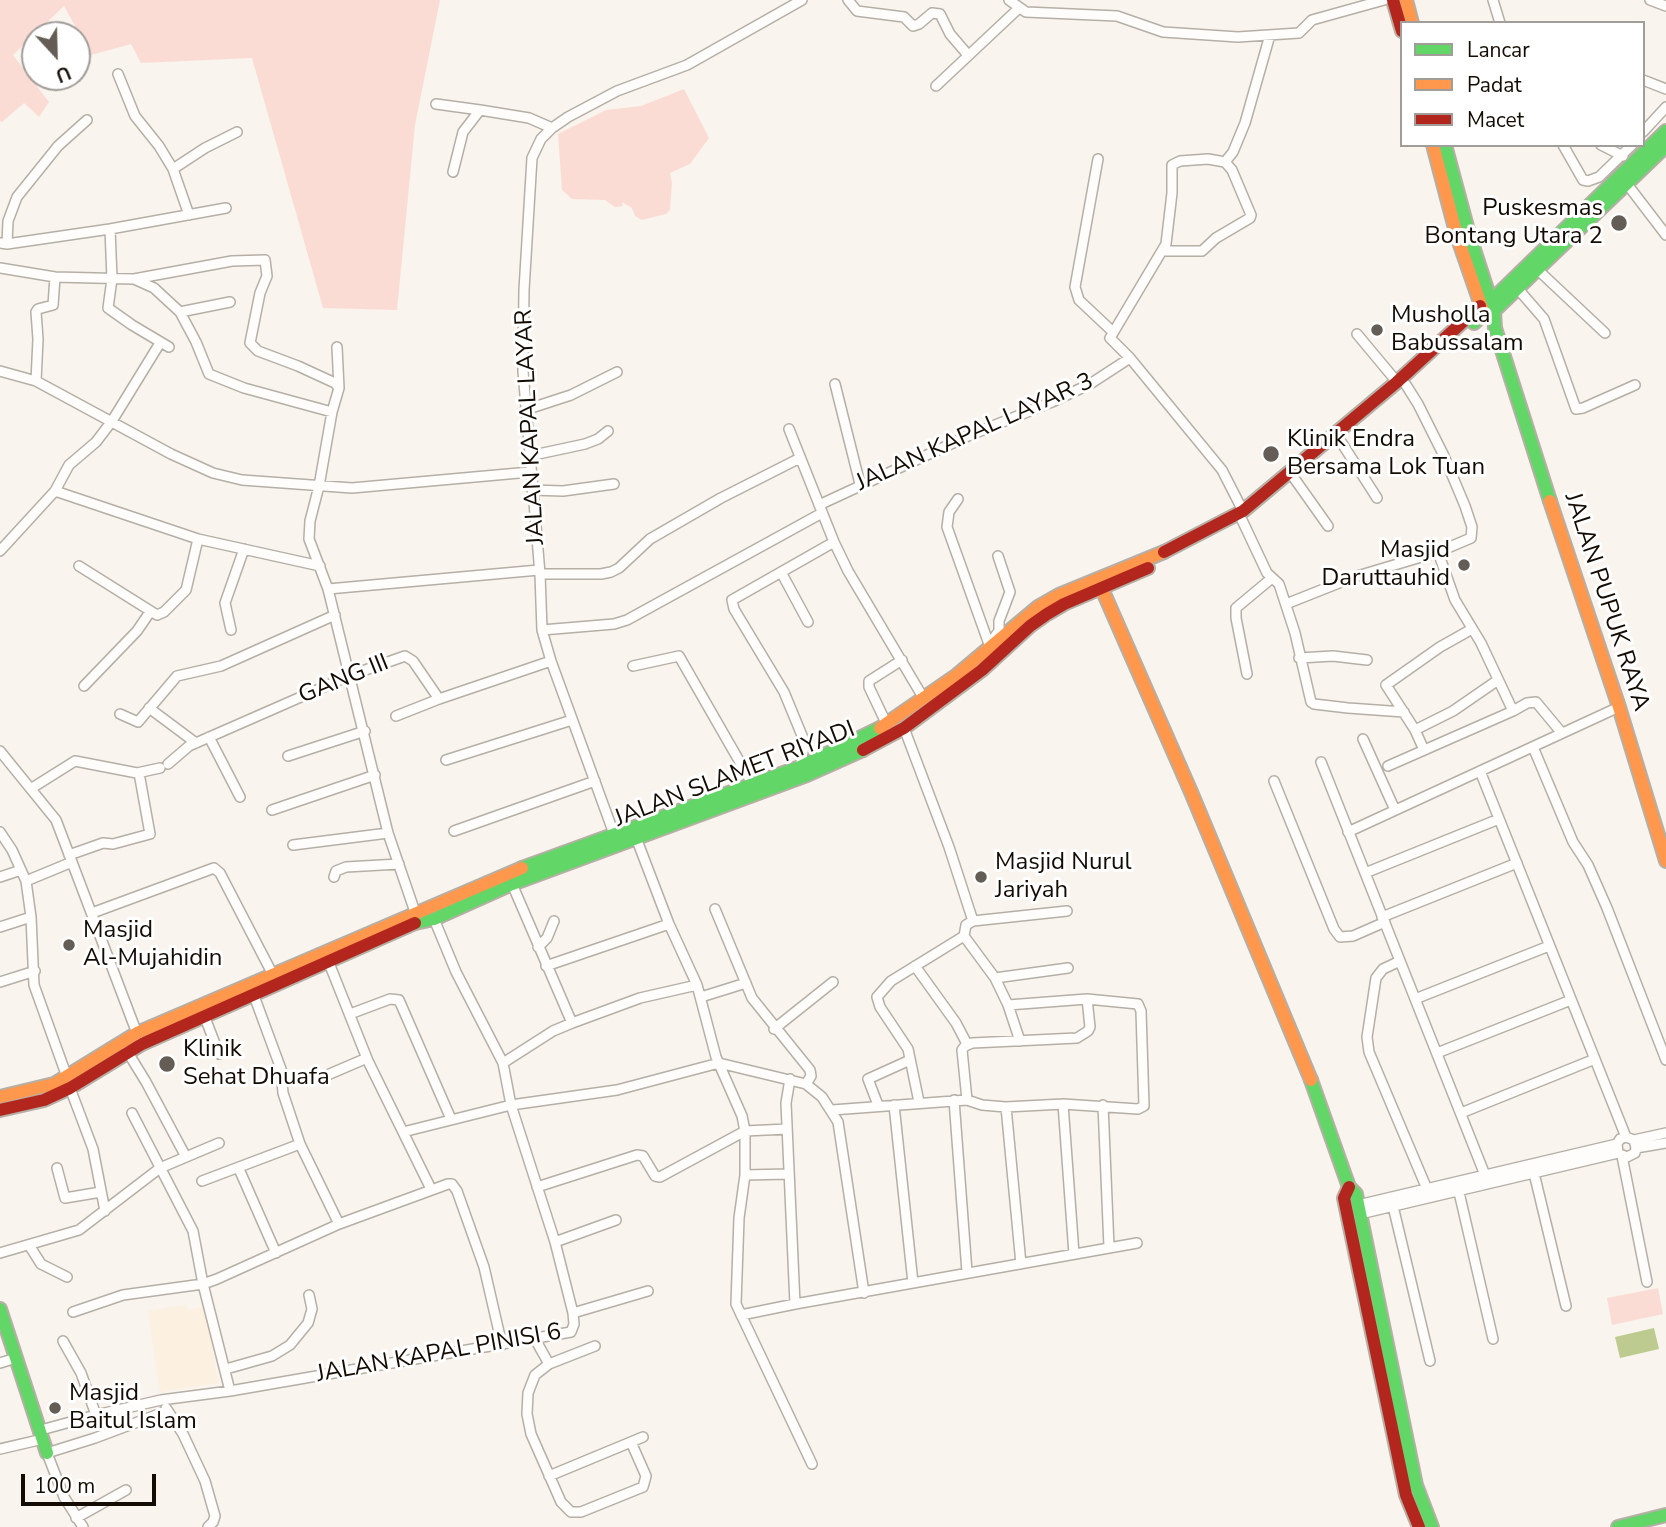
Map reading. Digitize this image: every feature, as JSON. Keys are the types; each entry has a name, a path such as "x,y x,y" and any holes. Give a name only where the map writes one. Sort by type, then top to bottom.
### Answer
{"street":[{"name":"JALAN KAPAL LAYAR","path":"614,834 551,661 542,629 540,572 525,410 523,325 532,158 541,139 552,128 617,91 687,65 802,0"},
{"path":"848,0 857,11 904,17 915,26 937,12 950,34 968,55"},
{"path":"1009,0 1018,9 1026,12 1116,16 1163,32 1238,37 1299,33 1312,20 1384,0"},
{"path":"1393,0 1400,24"},
{"path":"1406,0 1411,21"},
{"path":"1493,0 1501,21"},
{"path":"1650,0 1666,6"},
{"path":"936,86 1018,9"},
{"path":"1225,162 1233,152 1245,123 1270,35"},
{"path":"118,74 135,116 173,169 190,215"},
{"path":"1645,81 1666,89"},
{"path":"436,104 528,118 552,128"},
{"path":"1645,130 1666,107"},
{"path":"453,172 463,132 480,110"},
{"path":"87,120 58,146 17,197 8,221 4,244 110,229 226,208"},
{"path":"1487,308 1666,131"},
{"path":"173,169 205,148 237,132"},
{"path":"1487,308 1518,289 1666,146"},
{"path":"1434,147 1457,236 1487,308"},
{"path":"1446,147 1487,308"},
{"path":"1564,147 1583,180 1588,181 1598,177 1630,147"},
{"path":"1605,147 1623,156"},
{"path":"1098,159 1075,287 1079,300 1113,331"},
{"path":"1225,162 1208,159 1180,161 1172,165 1168,237 1163,251 1110,338 1130,358 1222,470 1267,573 1279,584 1310,699 1314,705 1404,712"},
{"path":"1163,251 1202,251 1216,238 1250,218 1251,215 1225,162"},
{"path":"1627,184 1666,235"},
{"path":"0,551 55,491 69,465 96,442 164,345 110,310 110,229"},
{"path":"0,268 55,277 134,279 232,261 265,260 267,276 260,293 250,343 258,351 298,366 335,383 339,388"},
{"path":"1538,270 1605,333"},
{"path":"36,381 36,313 38,309 53,305 55,277"},
{"path":"134,279 154,288 180,312 209,374 244,388 332,412"},
{"path":"1518,289 1544,319 1576,409 1635,385"},
{"path":"180,312 230,302"},
{"name":"JALAN PUPUK RAYA","path":"1487,308 1518,397 1574,581 1619,707 1666,861"},
{"name":"JALAN SLAMET RIYADI","path":"0,1097 69,1082 127,1051 139,1038 204,1015 253,993 415,912 614,834 633,832 782,785 859,746 924,699 1038,607 1180,546 1242,516 1487,308"},
{"path":"1286,604 1354,577 1468,541 1472,534 1465,506 1418,404 1357,334"},
{"path":"337,346 339,388 308,531 328,589 351,675 388,833 415,912"},
{"name":"JALAN KAPAL LAYAR 3","path":"542,629 614,624 627,620 860,484 1052,402 1090,384 1130,358"},
{"path":"0,371 36,381 171,454 213,473 242,480 352,488 530,472"},
{"path":"525,410 570,395 617,372"},
{"path":"835,384 860,484"},
{"path":"789,429 834,542 924,699"},
{"path":"529,456 585,444 608,431"},
{"path":"1338,436 1377,498"},
{"name":"JALAN SLAMET RIYADI","path":"0,1110 44,1100 139,1038 272,973 418,922 434,919 633,832 904,728 982,670 1030,626 1064,604 1185,551 1242,516 1294,478 1338,436"},
{"path":"328,589 540,572 611,572 660,533 800,458"},
{"path":"1294,478 1328,526"},
{"path":"532,490 563,491 614,484"},
{"path":"55,491 198,539 320,566"},
{"path":"958,499 949,512 947,527 989,645"},
{"path":"79,566 150,612 160,614 186,590 198,539"},
{"path":"800,767 803,737 784,692 732,600 834,542"},
{"path":"231,630 225,603 244,549"},
{"path":"1438,552 1455,600 1513,711"},
{"path":"989,645 999,631 999,621 1010,592 998,556"},
{"path":"781,572 808,622"},
{"path":"1247,674 1236,608 1272,578"},
{"path":"1102,589 1306,1066 1349,1187 1356,1194 1406,1495 1419,1527"},
{"path":"84,686 137,631 150,612"},
{"path":"120,714 138,722 177,676 221,666 335,615"},
{"path":"1424,750 1415,730 1387,688 1387,683 1472,629"},
{"name":"GANG III","path":"139,773 164,766 178,753 209,737 351,675 405,656 409,657 439,699"},
{"path":"633,666 679,656 753,785"},
{"path":"1299,657 1333,656 1367,660"},
{"path":"887,725 869,687 869,681 902,660"},
{"path":"396,716 551,661"},
{"path":"1415,730 1453,711 1498,680"},
{"path":"1388,766 1527,703 1536,702 1560,733"},
{"path":"1348,832 1619,707"},
{"path":"149,708 196,743"},
{"path":"446,760 572,720"},
{"path":"904,728 949,847 973,921"},
{"path":"288,756 365,731"},
{"path":"209,737 240,797"},
{"path":"1363,740 1395,810"},
{"path":"1533,747 1573,842 1588,865 1607,908 1666,1060"},
{"path":"0,751 56,820 139,1038"},
{"path":"26,881 103,843 113,844 150,834 139,773 77,760 32,788"},
{"path":"1321,762 1485,1175"},
{"path":"1480,771 1595,1059 1632,1142 1631,1156 1619,1151"},
{"path":"272,810 375,775"},
{"path":"1274,780 1334,929 1340,937 1353,936 1383,920 1517,863"},
{"path":"454,831 595,781"},
{"path":"1365,873 1499,820"},
{"path":"0,832 12,850 26,881 31,917 34,985 93,1149 105,1211"},
{"path":"633,832 669,924 698,985 712,1046 742,1116 745,1131 745,1174 739,1217 736,1304 812,1464"},
{"path":"293,845 388,833"},
{"path":"334,877 336,871 346,867 399,864"},
{"path":"92,913 214,868 220,873 272,973"},
{"path":"0,877 21,870"},
{"path":"512,884 572,1023"},
{"path":"715,909 756,1005 810,1070 811,1076 806,1084"},
{"path":"1020,1041 1008,1005 995,978 964,936 965,925 973,921 1067,911"},
{"path":"0,927 31,917"},
{"name":"JALAN KAPAL PINISI 6","path":"2,1446 96,1415 161,1400 230,1391 571,1332 574,1324 573,1313 555,1242 511,1105 503,1063 456,972 434,919"},
{"path":"538,947 547,938 554,920"},
{"path":"547,966 669,924"},
{"path":"919,1102 904,1041 880,1007 877,996 891,981 964,936"},
{"path":"1415,999 1549,946"},
{"path":"325,955 367,1058 431,1189"},
{"path":"1400,961 1383,969 1376,978 1367,1037 1369,1052 1427,1189"},
{"path":"915,966 956,1023 967,1044"},
{"path":"995,978 1068,968"},
{"path":"0,982 34,971"},
{"path":"774,1029 833,982"},
{"path":"701,997 746,983"},
{"path":"503,1063 553,1031 572,1023 640,998 698,985"},
{"path":"253,993 281,1069 283,1093 300,1144 339,1224"},
{"path":"350,1014 390,999 398,1000 451,1119"},
{"path":"832,1110 954,1100 1006,1107 1063,1104 1138,1108 1144,1106 1141,1011 1135,1002 1087,999 1008,1005"},
{"path":"967,1100 962,1050 967,1044 1072,1040 1084,1035 1090,1027 1087,999"},
{"path":"1437,1053 1571,1000"},
{"path":"204,1015 219,1054"},
{"path":"127,1051 187,1157"},
{"path":"318,1079 367,1058"},
{"path":"1461,1113 1595,1059"},
{"path":"877,1105 868,1079 910,1060"},
{"path":"403,1132 511,1105 617,1090 719,1063 806,1084 822,1097 832,1110 842,1138 864,1293"},
{"path":"790,1079 786,1104 795,1304"},
{"path":"954,1100 967,1272"},
{"path":"1063,1104 1074,1254"},
{"path":"894,1105 914,1283"},
{"path":"1103,1105 1109,1247"},
{"path":"1006,1107 1021,1264"},
{"path":"132,1112 193,1231 203,1284 230,1391"},
{"path":"537,1187 637,1156 643,1156 654,1177 660,1177 745,1131 787,1129"},
{"path":"1359,1210 1533,1168 1619,1151 1632,1142 1666,1133"},
{"path":"1632,1142 1666,1143"},
{"path":"0,1253 79,1230 160,1168 219,1143"},
{"path":"202,1181 300,1144"},
{"path":"1619,1151 1647,1282"},
{"path":"57,1168 65,1198 101,1192"},
{"path":"1392,1202 1427,1189 1458,1186 1485,1175 1533,1168"},
{"path":"1533,1168 1566,1306"},
{"path":"239,1169 276,1253"},
{"path":"745,1174 788,1174"},
{"path":"73,1312 123,1295 203,1284 339,1224 448,1184 455,1187 484,1267 502,1345"},
{"path":"1458,1186 1493,1339"},
{"path":"1349,1187 1344,1198 1371,1296 1416,1485 1432,1527"},
{"path":"1392,1202 1430,1362"},
{"path":"555,1242 616,1220"},
{"path":"741,1315 1137,1243"},
{"path":"29,1245 41,1264 67,1277"},
{"path":"573,1313 648,1291"},
{"path":"226,1369 272,1356 290,1345 309,1322 312,1310 310,1295"},
{"path":"0,1309 47,1453 60,1487 83,1527"},
{"path":"535,1339 549,1364"},
{"path":"64,1340 84,1381 96,1415"},
{"path":"595,1346 549,1364 535,1375 528,1393 527,1414 531,1434 561,1502 571,1511 581,1512 643,1487 646,1476 631,1442"},
{"path":"0,1363 16,1358"},
{"path":"161,1400 189,1445 205,1481 215,1516 208,1527"},
{"path":"47,1453 105,1435 167,1411"},
{"path":"549,1476 643,1437"},
{"path":"76,1518 126,1490"},
{"path":"1618,1527 1666,1515"}],"shaded area":[{"path":"0,0 440,0 415,125 397,310 323,308 252,58 141,63 131,44 91,55 91,21 72,21 64,6 48,21 21,21 21,47 13,55 21,65 21,91 41,91 49,102 39,117 24,103 0,121"},
{"path":"684,89 709,138 690,164 670,173 670,210 666,214 642,220 635,216 632,208 622,202 623,206 615,207 605,200 572,199 562,190 558,134 606,110 641,106"},
{"path":"1658,1288 1663,1314 1612,1325 1607,1298"},
{"path":"186,1305 187,1310 206,1307 218,1383 160,1392 148,1311"},
{"path":"1654,1328 1659,1349 1620,1358 1615,1337"}],"traffic: fast":[{"path":"1480,306 1491,301 1666,131"},
{"path":"1474,323 1484,313 1494,311 1666,146"},
{"path":"1446,147 1469,234 1494,311 1495,328 1550,501"},
{"path":"522,868 800,767 880,728"},
{"path":"415,923 434,919 512,884 807,775 863,750"},
{"path":"1311,1080 1349,1187 1356,1194 1416,1485 1432,1527"},
{"path":"0,1309 47,1453"},
{"path":"1618,1527 1666,1515"}],"traffic: slow":[{"path":"1406,0 1411,21"},
{"path":"1434,147 1457,236 1483,311"},
{"path":"1550,501 1619,707 1666,861"},
{"path":"880,728 957,675 1038,607 1059,595 1164,552"},
{"path":"1102,589 1191,792 1311,1080"},
{"path":"0,1097 54,1084 137,1033 522,868"}],"traffic: jam":[{"path":"1393,0 1400,24"},
{"path":"1164,552 1243,511 1397,382 1480,306"},
{"path":"863,750 904,728 982,670 1047,614 1148,568"},
{"path":"0,1110 44,1100 70,1088 142,1044 415,923"},
{"path":"1349,1187 1344,1198 1346,1208 1406,1495 1419,1527"}],"place":[{"name":"Puskesmas Bontang Utara 2","path":"1619,223"},
{"name":"Musholla Babussalam","path":"1377,330"},
{"name":"Klinik Endra Bersama Lok Tuan","path":"1271,454"},
{"name":"Masjid Daruttauhid","path":"1464,565"},
{"name":"Masjid Nurul Jariyah","path":"981,877"},
{"name":"Masjid Al-Mujahidin","path":"69,945"},
{"name":"Klinik Sehat Dhuafa","path":"167,1064"},
{"name":"Masjid Baitul Islam","path":"55,1408"}]}
